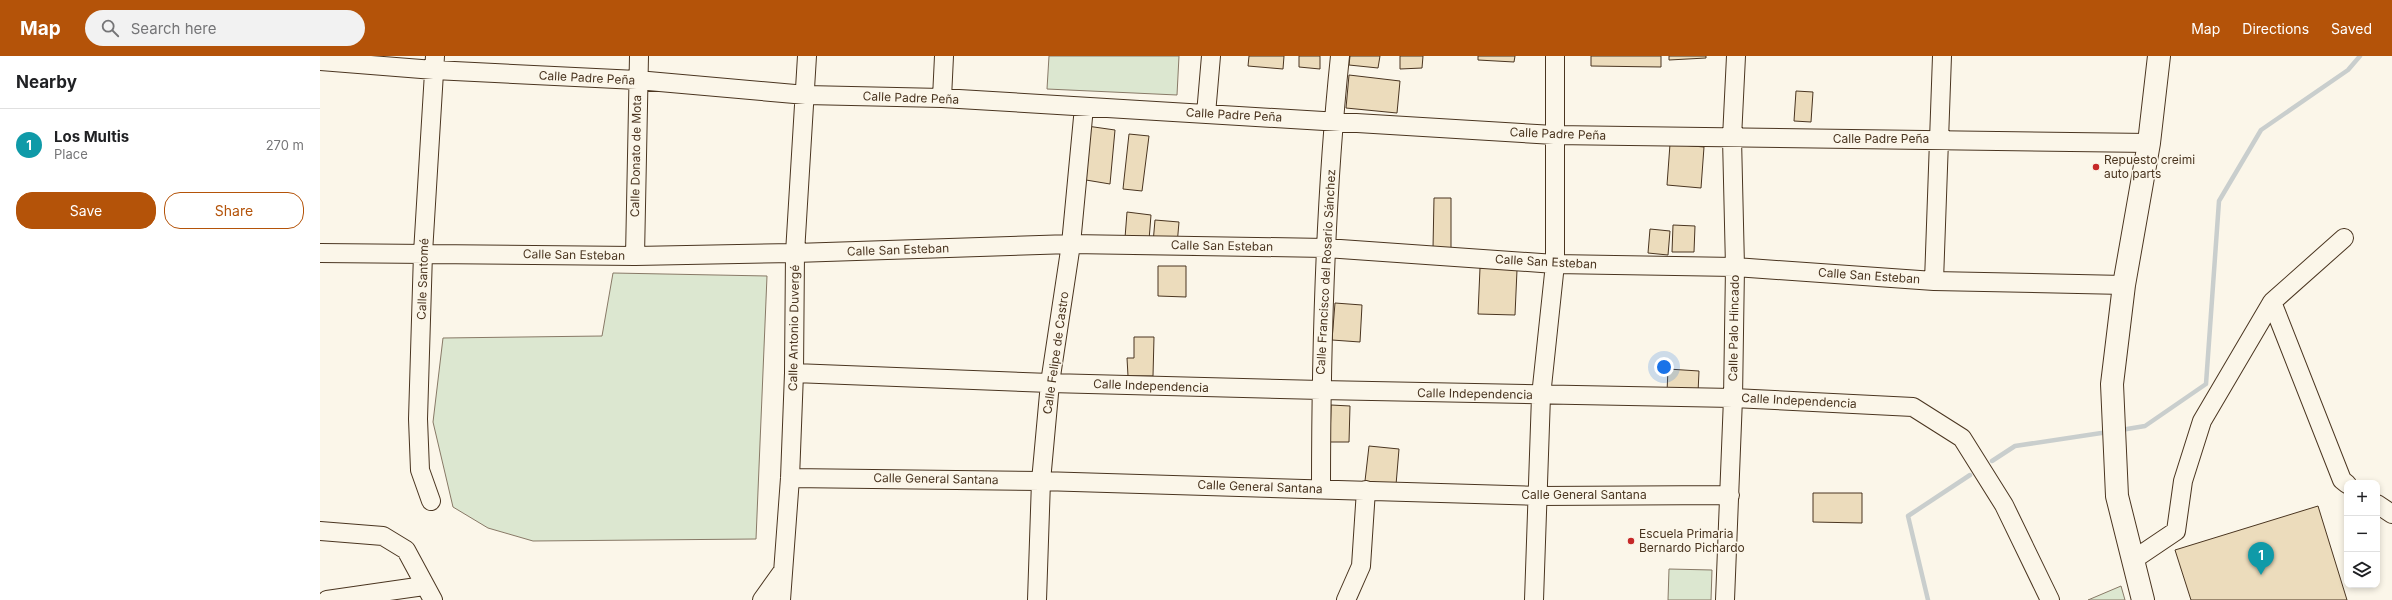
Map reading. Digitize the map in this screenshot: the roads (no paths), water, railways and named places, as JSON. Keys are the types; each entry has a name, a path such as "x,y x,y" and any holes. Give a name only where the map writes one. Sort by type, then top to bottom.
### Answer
{"main road":[{"path":"2143,600 2117,496 2112,384 2124,285 2149,143 2159,56"}],"street":[{"name":"Calle Donato de Mota","path":"635,256 637,80 639,56"},
{"name":"Calle Antonio Duvergé","path":"781,600 790,478 794,373 795,253 806,95 807,56"},
{"path":"942,98 944,56"},
{"path":"1206,114 1211,56"},
{"name":"Calle Francisco del Rosario Sánchez","path":"1321,489 1321,390 1326,248 1333,121 1340,56"},
{"path":"1534,600 1539,496 1541,396 1555,264 1555,56"},
{"name":"Calle Palo Hincado","path":"1725,600 1733,398 1735,267 1732,138 1736,56"},
{"path":"1934,281 1942,56"},
{"name":"Calle Padre Peña","path":"320,61 435,63 806,95 942,98 1554,135 2149,143"},
{"name":"Calle Santomé","path":"431,501 420,470 418,419 423,253 435,63"},
{"name":"Calle Felipe de Castro","path":"1037,600 1041,481 1050,383 1071,244 1084,106"},
{"path":"2133,560 2176,531 2183,481 2202,421 2272,302 2344,238"},
{"name":"Calle San Esteban","path":"320,253 635,256 795,253 1071,244 1326,248 1555,264 1735,267 1934,281 2124,285"},
{"path":"2272,302 2342,480 2344,482"},
{"name":"Calle Independencia","path":"794,373 1050,383 1541,396 1733,398 1913,408 1962,438 2004,505 2050,600"},
{"name":"Calle General Santana","path":"790,478 1041,481 1539,496 1730,495"},
{"path":"1346,600 1361,566 1366,490"},
{"path":"2380,506 2392,514"},
{"path":"320,531 383,536 406,550 428,593 327,600"},
{"path":"762,600 782,572"}],"waterway":[{"path":"2121,430 2145,426 2206,384 2219,201 2261,130 2348,70 2360,56"},
{"path":"1992,461 2015,446 2108,432"},
{"path":"1928,600 1908,516 1970,475"}],"place":[{"name":"Repuesto creimi auto parts","path":"2096,167"},
{"name":"Escuela Primaria Bernardo Pichardo","path":"1631,541"},
{"name":"Los Multis","path":"2261,575"}]}
